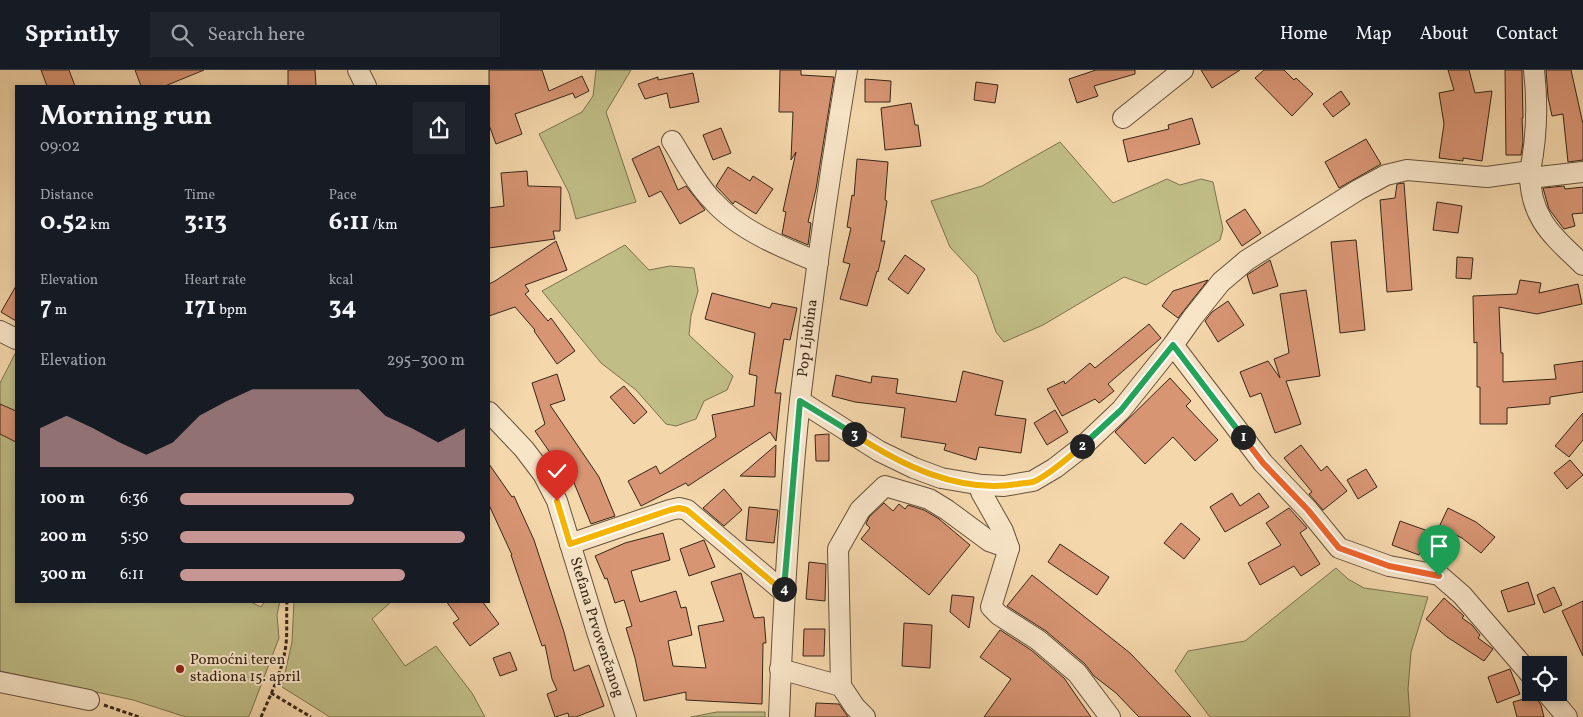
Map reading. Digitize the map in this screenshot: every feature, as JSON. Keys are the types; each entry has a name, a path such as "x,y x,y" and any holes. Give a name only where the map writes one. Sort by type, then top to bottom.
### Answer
{"street":[{"name":"Pop Ljubina","path":"778,717 784,592 800,401 818,262 847,70"},
{"path":"1123,118 1183,70"},
{"path":"1534,70 1537,98 1530,176 1537,214 1550,233 1583,265"},
{"path":"672,141 711,200 720,209 763,238 818,262"},
{"path":"800,401 879,451 914,468 942,478 982,485 1004,486 1033,482 1082,447 1121,410 1221,282 1247,260 1358,190 1386,175 1407,170 1487,177 1583,172"},
{"path":"0,331 15,339"},
{"path":"1173,345 1263,463 1308,510 1339,548 1389,566 1439,576 1462,595 1522,665"},
{"name":"Stefana Prvovenčanog","path":"490,413 524,449 543,474 557,501 598,635 626,717"},
{"path":"982,485 981,492 1003,531 1009,548 991,607 999,615 1038,640 1077,673 1110,717"},
{"path":"865,717 854,707 842,686 838,549 860,510 885,486 928,499 947,510 990,541 1009,548"},
{"path":"570,544 679,508 687,510 784,592"},
{"path":"780,669 842,686"},
{"path":"0,682 89,700"},
{"path":"1554,701 1567,717"}],"path":[{"path":"262,717 285,654 287,603"},
{"path":"271,693 310,717"},
{"path":"89,700 139,717"}],"shaded area":[{"path":"596,70 631,70 606,112 636,202 576,219 569,193 539,134 582,112 593,96"},
{"path":"1060,142 1113,203 1167,179 1180,185 1201,179 1213,182 1223,229 1220,240 1146,285 1124,277 1043,325 1004,342 996,332 977,276 950,247 931,201 982,186"},
{"path":"625,245 649,270 670,266 694,268 698,291 691,316 689,335 733,376 727,390 704,401 696,419 676,426 666,424 636,390 601,363 542,291"},
{"name":"Pomoćni teren stadiona 15. april","path":"15,354 15,603 253,603 261,607 264,603 280,603 277,615 279,638 248,717 186,717 133,700 0,671 0,383"},
{"path":"1336,568 1348,579 1364,588 1428,597 1411,652 1408,689 1410,717 1210,717 1175,671 1188,651 1245,641"},
{"path":"294,603 390,603 372,619 405,666 436,646 472,693 485,717 330,717 282,687 292,642"},
{"path":"717,712 765,712 765,717 691,717"}],"building":[{"path":"41,70 69,70 75,85 47,85"},
{"path":"135,70 204,70 167,85 141,85"},
{"path":"288,70 315,70 316,85 288,85"},
{"path":"489,70 542,70 549,91 582,76 589,91 575,98 573,93 515,114 522,134 496,144 490,128"},
{"path":"780,70 801,70 801,75 834,77 816,189 808,222 811,223 808,245 782,234 786,212 783,211 796,152 791,160 793,112 779,112"},
{"path":"1096,70 1135,70 1135,74 1094,86 1098,96 1077,103 1069,79"},
{"path":"1201,70 1240,70 1212,88"},
{"path":"1264,70 1284,70 1313,94 1292,116 1255,78"},
{"path":"1448,70 1469,70 1475,93 1492,91 1482,161 1463,158 1463,161 1439,158 1444,124 1439,93 1454,90"},
{"path":"1505,70 1522,70 1523,142 1521,155 1506,155"},
{"path":"1546,70 1571,70 1583,124 1583,160 1568,162 1563,114 1552,116 1548,97"},
{"path":"693,73 699,102 670,108 667,93 645,99 638,84 658,77 658,80"},
{"path":"865,79 891,81 890,102 865,102"},
{"path":"976,82 998,85 995,103 974,100"},
{"path":"1341,91 1350,104 1333,117 1323,104"},
{"path":"911,103 915,125 918,125 921,146 885,150 881,108"},
{"path":"1192,118 1200,144 1128,162 1123,140 1169,129 1168,125"},
{"path":"721,128 731,153 713,160 703,135"},
{"path":"1366,139 1381,164 1339,188 1325,162"},
{"path":"659,146 678,190 686,186 705,210 680,224 661,191 649,197 632,159"},
{"path":"857,159 888,162 885,200 887,201 881,241 885,241 878,272 867,306 840,299 850,264 843,262 851,228 847,227 852,195 854,196"},
{"path":"728,167 750,181 753,176 773,189 756,214 735,201 733,204 716,186"},
{"path":"527,171 528,186 561,187 560,231 553,231 555,239 490,248 490,208 504,206 501,173"},
{"path":"1404,183 1412,290 1387,292 1380,200 1395,198 1397,184"},
{"path":"1564,186 1565,189 1583,187 1583,213 1572,214 1575,226 1564,229 1549,209 1543,188"},
{"path":"1437,202 1462,206 1458,233 1433,230"},
{"path":"1245,209 1261,233 1242,246 1226,221"},
{"path":"1356,240 1365,330 1340,333 1331,242"},
{"path":"556,241 567,270 525,285 529,291 525,294 548,321 551,318 575,351 557,364 535,330 515,307 490,316 490,284"},
{"path":"905,255 925,269 908,294 888,279"},
{"path":"1457,257 1473,258 1471,279 1456,278"},
{"path":"1270,260 1278,286 1253,294 1247,275"},
{"path":"1208,280 1178,318 1162,306 1173,291"},
{"path":"1520,280 1541,283 1539,293 1578,284 1582,304 1537,314 1499,307 1501,353 1503,353 1503,382 1556,379 1554,365 1583,361 1583,392 1550,397 1550,404 1507,408 1507,424 1480,424 1480,387 1477,387 1477,342 1474,343 1473,296 1517,294"},
{"path":"15,288 15,320 1,312"},
{"path":"1306,290 1320,376 1286,381 1301,424 1275,433 1261,393 1250,397 1240,372 1268,361 1280,378 1274,359 1289,353 1280,294"},
{"path":"712,293 770,308 772,303 797,308 790,340 784,339 775,393 781,393 776,441 770,432 688,486 686,483 641,506 628,481 656,466 660,474 716,437 712,415 754,406 757,376 749,374 755,333 705,319"},
{"path":"1228,301 1244,325 1218,342 1205,321 1212,312"},
{"path":"1149,324 1161,338 1108,384 1114,391 1099,403 1095,399 1062,416 1047,389 1064,381 1065,384 1090,363 1095,368"},
{"path":"963,371 1003,381 995,415 1026,419 1021,453 979,447 976,460 944,450 946,444 901,437 905,408 855,402 832,396 836,375 871,383 872,376 898,379 896,393 956,402"},
{"path":"557,374 565,400 550,405 599,477 615,516 591,524 572,478 569,480 535,431 545,424 532,383"},
{"path":"1170,378 1191,401 1186,406 1218,440 1195,461 1173,437 1145,464 1115,432"},
{"path":"624,386 647,412 634,424 610,397"},
{"path":"0,404 15,411 15,442 0,434"},
{"path":"1055,410 1068,432 1047,445 1034,423"},
{"path":"1583,413 1583,440 1569,457 1555,446"},
{"path":"829,434 829,461 816,461 815,435"},
{"path":"776,445 775,477 740,476"},
{"path":"1301,445 1321,471 1327,466 1347,491 1323,510 1309,494 1312,492 1284,458"},
{"path":"1570,460 1583,475 1567,489 1554,473"},
{"path":"490,465 512,497 514,496 534,540 564,632 574,671 589,665 604,706 576,717 569,717 568,713 555,717 547,694 557,690 552,679 545,645 542,646 512,555 490,507"},
{"path":"1366,469 1377,487 1358,499 1347,480"},
{"path":"724,489 742,510 724,526 703,508"},
{"path":"1232,493 1240,506 1259,493 1269,507 1225,532 1210,507"},
{"path":"884,503 893,511 899,504 905,509 908,505 924,510 939,519 970,545 929,595 861,539 870,528 866,524 869,517"},
{"path":"749,507 778,510 774,543 746,540"},
{"path":"1289,508 1307,528 1300,533 1320,564 1301,576 1294,566 1260,585 1248,563 1281,545 1266,523"},
{"path":"1448,508 1476,522 1495,537 1481,553 1462,538 1439,527"},
{"path":"1400,521 1428,531 1419,555 1392,545"},
{"path":"1181,523 1200,539 1184,559 1164,543"},
{"path":"663,533 670,560 631,571 640,602 676,591 681,608 686,607 692,635 668,641 673,666 706,668 698,626 724,621 711,582 741,573 754,618 764,617 766,643 763,643 762,704 686,700 686,692 644,701 635,658 626,628 632,626 624,600 615,603 607,578 605,579 595,556 625,543"},
{"path":"704,540 715,567 689,576 680,549"},
{"path":"1060,544 1109,577 1097,595 1048,562"},
{"path":"809,562 826,564 825,601 806,599"},
{"path":"1032,575 1130,653 1191,717 1139,717 1116,693 1094,676 1085,664 1046,631 1007,606"},
{"path":"1528,582 1535,604 1508,612 1501,591"},
{"path":"1554,587 1562,605 1544,613 1537,595"},
{"path":"952,595 974,597 969,628 950,612"},
{"path":"1444,598 1464,616 1462,618 1472,625 1480,635 1478,638 1493,649 1484,661 1447,637 1426,619"},
{"path":"1583,601 1583,656 1562,611"},
{"path":"447,603 483,603 499,624 470,646 453,623 459,619"},
{"path":"904,623 932,625 930,668 902,666"},
{"path":"804,629 825,629 824,656 803,656"},
{"path":"1000,630 1031,650 1064,678 1091,717 984,717 1011,679 980,657"},
{"path":"510,652 517,670 500,676 493,658"},
{"path":"1510,669 1520,694 1497,703 1488,677"},
{"path":"1522,700 1538,701 1544,717 1517,717 1513,702"},
{"path":"816,703 839,704 848,717 815,717"}],"place":[{"name":"Pomoćni teren stadiona 15. april","path":"180,669"}],"route":[{"path":"557,501 570,544 670,510 679,508 687,510 784,592 800,401 833,420 879,451 914,468 942,478 982,485 1004,486 1033,482 1082,447 1121,410 1173,345 1263,463 1308,510 1339,548 1389,566 1439,576"}]}
